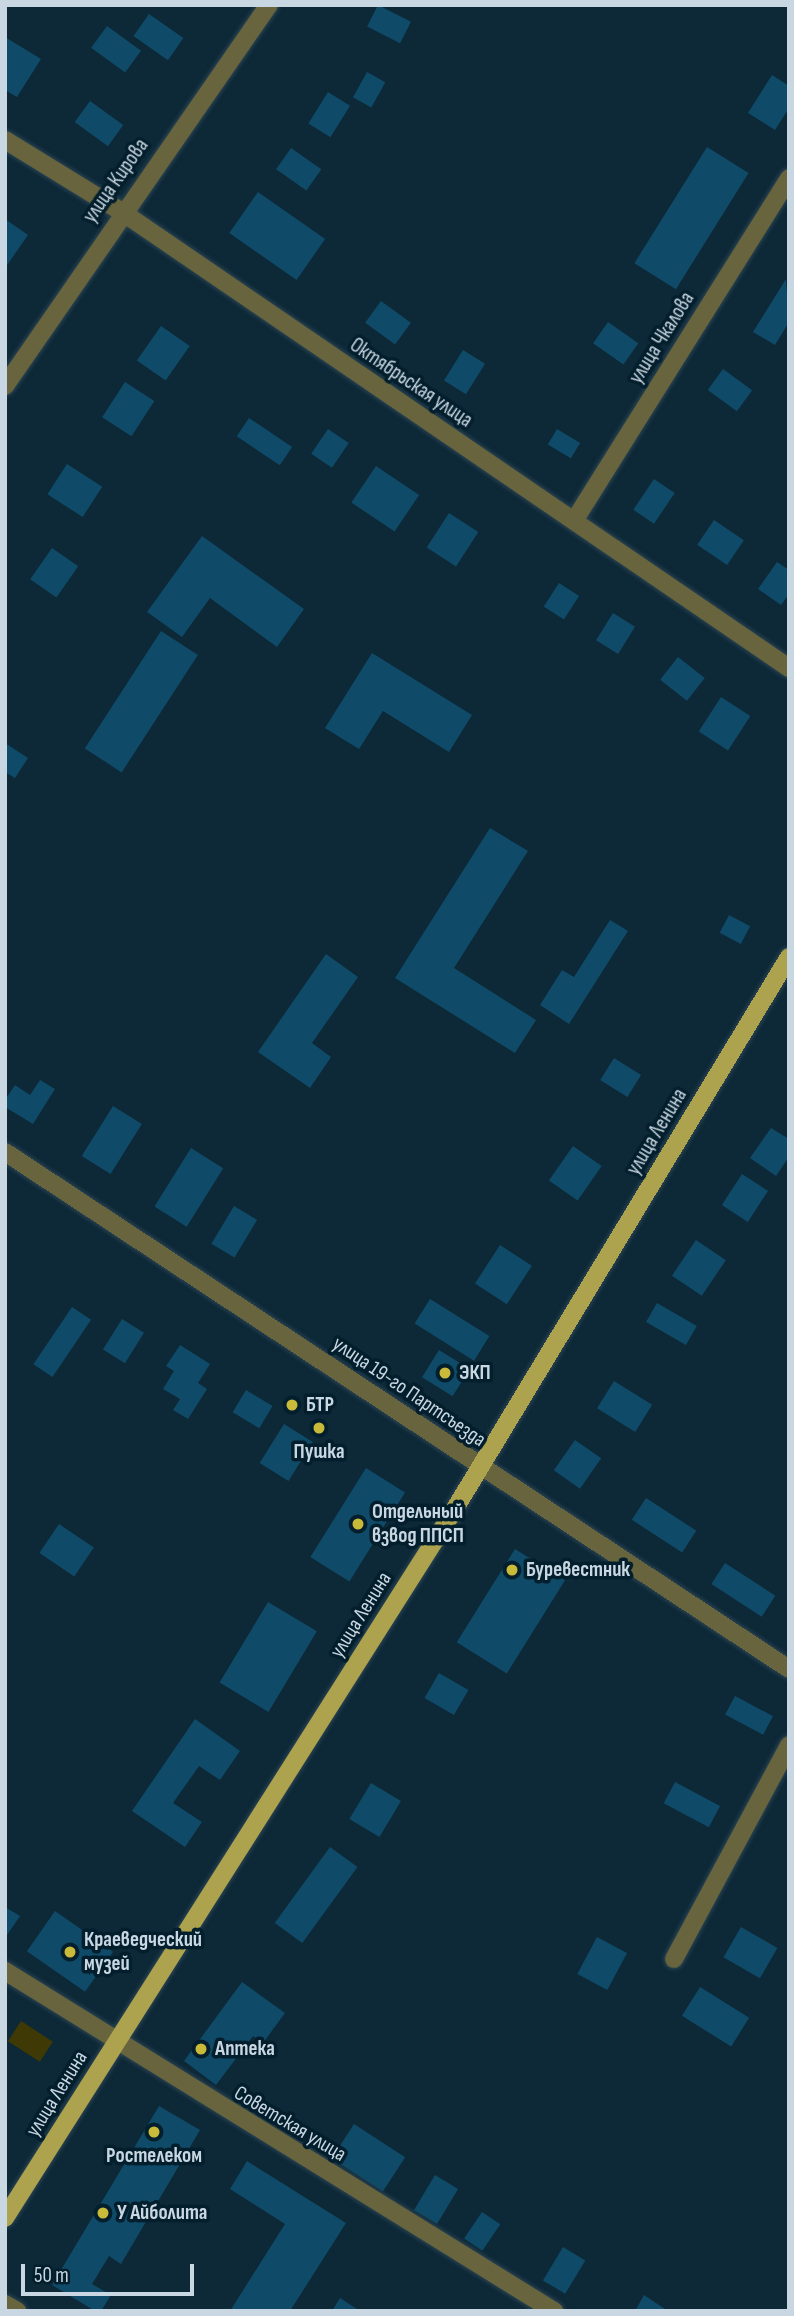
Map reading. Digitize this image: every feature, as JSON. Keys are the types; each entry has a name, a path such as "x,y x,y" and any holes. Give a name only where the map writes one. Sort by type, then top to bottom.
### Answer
{"main road":[{"name":"улица Ленина","path":"5,2218 481,1467 789,957"}],"street":[{"name":"улица Кирова","path":"5,386 122,212 269,5"},
{"name":"Октябрьская улица","path":"5,140 122,212 789,668"},
{"name":"улица Чкалова","path":"574,521 789,178"},
{"name":"улица 19-го Партсъезда","path":"5,1152 789,1669"},
{"path":"674,1959 789,1745"},
{"name":"Советская улица","path":"5,1971 116,2044 554,2311"},
{"path":"5,2304 17,2311"}],"shaded area":[{"path":"21,2021 53,2042 40,2062 8,2041"}],"building":[{"path":"378,5 411,22 400,43 367,26"},
{"path":"149,14 183,38 168,60 134,36"},
{"path":"107,26 141,51 125,73 91,48"},
{"path":"5,37 41,59 17,97 5,90"},
{"path":"367,72 385,82 371,108 353,97"},
{"path":"772,75 789,86 789,108 775,130 748,113"},
{"path":"328,92 350,106 330,137 308,123"},
{"path":"90,101 123,125 108,146 75,122"},
{"path":"707,147 749,173 676,289 634,263"},
{"path":"291,148 321,169 306,191 276,169"},
{"path":"258,192 325,239 296,280 229,233"},
{"path":"5,219 28,235 5,268"},
{"path":"786,279 789,322 775,345 753,332"},
{"path":"381,301 411,323 395,345 365,323"},
{"path":"608,322 638,343 623,365 593,343"},
{"path":"161,326 190,346 166,380 137,360"},
{"path":"463,350 485,364 466,394 444,381"},
{"path":"723,369 752,390 737,411 708,390"},
{"path":"125,382 154,401 131,436 102,417"},
{"path":"249,418 292,447 280,465 237,436"},
{"path":"328,429 349,443 332,468 311,454"},
{"path":"557,429 580,443 571,458 548,444"},
{"path":"67,464 102,487 83,517 47,494"},
{"path":"376,466 419,495 395,532 351,502"},
{"path":"654,479 675,493 654,524 633,510"},
{"path":"449,513 478,532 456,566 427,547"},
{"path":"714,520 744,540 727,565 697,545"},
{"path":"202,536 304,609 277,647 210,598 182,637 147,612"},
{"path":"52,548 78,566 56,597 30,579"},
{"path":"777,562 789,570 789,594 781,605 758,589"},
{"path":"559,583 579,596 564,620 544,606"},
{"path":"613,613 635,627 618,654 596,640"},
{"path":"161,631 198,655 122,772 85,748"},
{"path":"372,653 472,715 449,752 383,711 359,749 325,728"},
{"path":"678,657 705,678 687,701 660,680"},
{"path":"721,697 750,716 728,750 699,731"},
{"path":"5,743 28,758 15,778 5,772"},
{"path":"490,828 528,851 454,968 536,1020 515,1053 395,978"},
{"path":"729,915 750,926 741,944 720,933"},
{"path":"610,920 628,931 569,1024 540,1005 562,970 574,977"},
{"path":"326,954 358,977 312,1043 331,1057 310,1088 258,1052"},
{"path":"614,1058 641,1075 627,1097 600,1080"},
{"path":"40,1080 55,1089 33,1124 5,1107 5,1100 15,1085 30,1095"},
{"path":"113,1106 142,1124 111,1174 82,1156"},
{"path":"771,1128 789,1139 789,1157 776,1176 750,1158"},
{"path":"573,1146 602,1166 578,1200 549,1180"},
{"path":"191,1148 223,1168 187,1227 154,1207"},
{"path":"742,1174 768,1191 748,1222 722,1205"},
{"path":"234,1206 257,1220 234,1258 211,1244"},
{"path":"696,1240 726,1260 702,1296 672,1276"},
{"path":"500,1245 532,1266 507,1304 475,1284"},
{"path":"430,1299 489,1336 474,1361 415,1324"},
{"path":"657,1303 697,1326 686,1345 646,1322"},
{"path":"72,1307 91,1320 52,1377 33,1364"},
{"path":"122,1319 144,1333 125,1363 103,1350"},
{"path":"180,1345 210,1364 198,1383 207,1389 188,1419 173,1410 180,1399 163,1389 174,1371 166,1366"},
{"name":"ЭКП","path":"439,1350 470,1369 453,1396 422,1377"},
{"path":"614,1381 652,1405 635,1432 597,1408"},
{"path":"246,1390 273,1406 259,1428 233,1412"},
{"path":"284,1424 313,1442 288,1481 260,1463"},
{"path":"575,1440 601,1458 580,1489 554,1470"},
{"name":"Отдельный взвод ППСП","path":"366,1468 405,1492 349,1581 310,1557"},
{"path":"646,1498 696,1531 682,1552 632,1520"},
{"path":"59,1524 94,1547 74,1577 39,1553"},
{"path":"515,1549 565,1580 507,1674 457,1642"},
{"path":"725,1563 775,1596 762,1617 711,1584"},
{"path":"268,1602 317,1631 268,1712 220,1683"},
{"path":"439,1673 468,1690 454,1715 424,1698"},
{"path":"735,1696 773,1716 763,1735 725,1715"},
{"path":"195,1719 240,1751 220,1780 199,1766 173,1803 202,1822 185,1847 132,1811"},
{"path":"675,1782 720,1806 709,1827 664,1803"},
{"path":"371,1783 401,1801 379,1837 349,1819"},
{"path":"330,1847 358,1867 302,1943 275,1923"},
{"path":"5,1907 20,1916 5,1938"},
{"name":"Краеведческий музей","path":"55,1911 113,1952 85,1992 27,1951"},
{"path":"741,1927 777,1948 760,1978 724,1957"},
{"path":"597,1937 627,1953 607,1990 577,1974"},
{"path":"242,1982 285,2013 263,2043 253,2036 216,2085 184,2061"},
{"path":"700,1987 749,2018 731,2047 682,2016"},
{"path":"159,2106 200,2130 121,2264 109,2256 92,2284 111,2295 101,2311 95,2311 52,2285"},
{"path":"354,2124 405,2157 383,2192 332,2158"},
{"path":"247,2161 346,2223 290,2311 230,2311 285,2224 230,2189"},
{"path":"435,2175 458,2189 437,2224 414,2210"},
{"path":"482,2212 500,2224 482,2251 464,2239"},
{"path":"563,2247 585,2260 565,2294 543,2280"},
{"path":"644,2295 668,2311 635,2311"},
{"path":"340,2298 360,2311 332,2311"}],"place":[{"name":"ЭКП","path":"445,1373"},
{"name":"БТР","path":"292,1405"},
{"name":"Пушка","path":"319,1428"},
{"name":"Отдельный взвод ППСП","path":"358,1524"},
{"name":"Буревестник","path":"512,1570"},
{"name":"Краеведческий музей","path":"70,1952"},
{"name":"Аптека","path":"201,2049"},
{"name":"Ростелеком","path":"154,2132"},
{"name":"У Айболита","path":"103,2213"}]}
